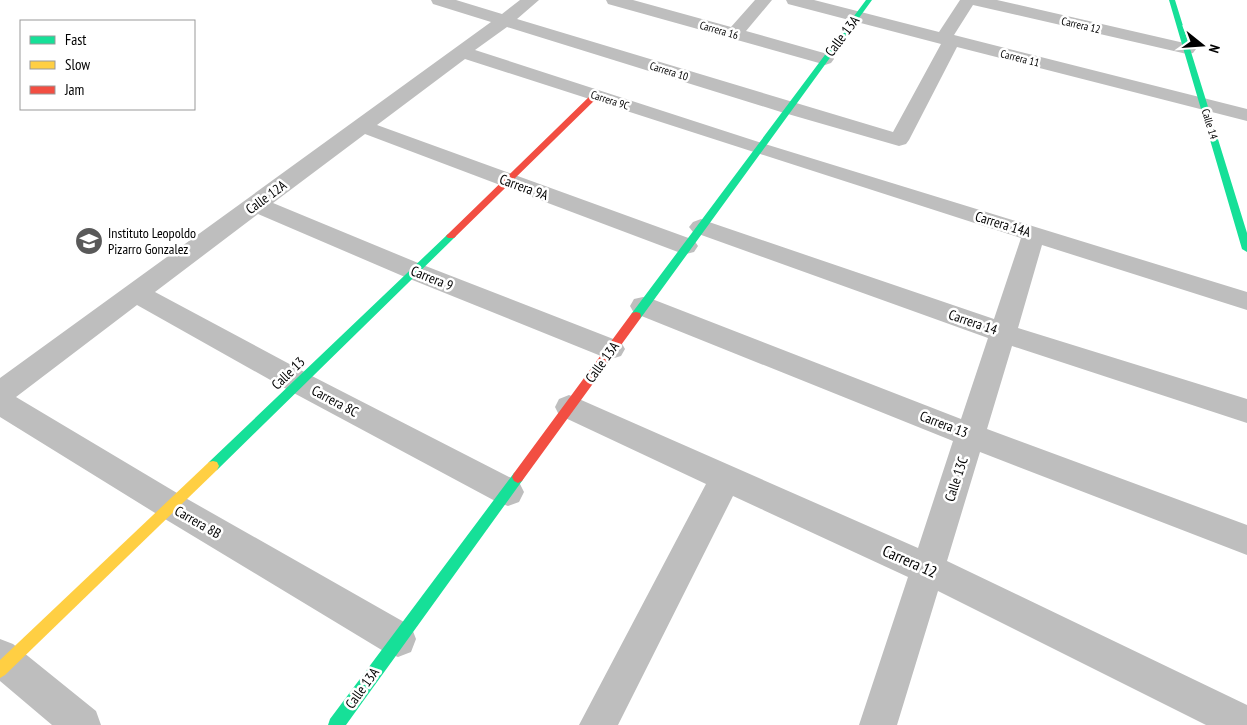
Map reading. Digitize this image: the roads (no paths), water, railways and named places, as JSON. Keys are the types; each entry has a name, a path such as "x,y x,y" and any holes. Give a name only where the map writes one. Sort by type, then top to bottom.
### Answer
{"street":[{"name":"Carrera 10","path":"439,0 788,108 899,140 947,40"},
{"name":"Calle 12A","path":"0,393 530,0"},
{"name":"Carrera 16","path":"614,0 825,59"},
{"path":"734,34 764,0"},
{"name":"Carrera 11","path":"794,0 1247,115"},
{"name":"Calle 13A","path":"336,725 758,148 869,0"},
{"path":"947,40 968,0"},
{"name":"Carrera 12","path":"974,0 1187,49"},
{"name":"Calle 14","path":"1172,0 1247,249"},
{"name":"Carrera 9C","path":"462,52 758,148"},
{"name":"Calle 13","path":"2,664 300,383 596,95"},
{"name":"Carrera 9A","path":"362,126 508,181 693,237"},
{"name":"Carrera 14A","path":"758,148 1247,301"},
{"name":"Carrera 9","path":"255,204 414,271 611,349"},
{"name":"Calle 13C","path":"878,725 1034,234"},
{"name":"Carrera 14","path":"693,237 1247,411"},
{"name":"Carrera 8C","path":"136,293 300,383 508,492"},
{"name":"Carrera 13","path":"643,306 970,435 1247,540"},
{"name":"Carrera 8B","path":"0,402 171,506 398,638"},
{"name":"Carrera 12","path":"569,407 928,569 1247,725"},
{"path":"598,725 725,478"},
{"path":"2,664 82,725"}],"place":[{"name":"Instituto Leopoldo Pizarro Gonzalez","path":"89,241"}]}
